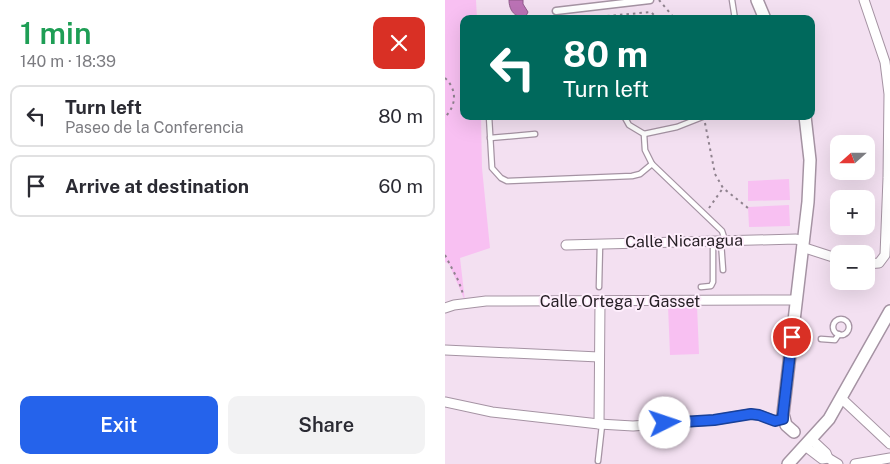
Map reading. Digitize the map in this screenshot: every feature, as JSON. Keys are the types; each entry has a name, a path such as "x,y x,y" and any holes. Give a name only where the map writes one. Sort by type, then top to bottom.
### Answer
{"street":[{"path":"556,11 649,0"},
{"path":"757,0 763,15"},
{"path":"864,0 885,62 889,94 885,255 879,263 875,263"},
{"path":"805,120 810,160 808,202 783,419 786,425 794,432 804,433 808,442 838,464"},
{"name":"Calle Nicaragua","path":"566,245 796,239 802,244 830,255"},
{"name":"Calle Ortega y Gasset","path":"445,308 486,301 796,300"},
{"path":"599,302 601,424"},
{"path":"788,464 829,419 869,342 890,311"},
{"path":"445,350 599,357"},
{"path":"841,398 890,444"},
{"path":"445,402 492,412 633,426 714,420 751,414 775,421 783,419"},
{"path":"855,464 890,458"}],"lane":[{"path":"732,0 734,15"},
{"path":"489,120 492,168 501,178 507,181 632,176 647,170 652,164"},
{"path":"626,120 629,125 644,134 677,127 696,120"},
{"path":"490,138 535,134"},
{"path":"644,134 645,150 652,164 722,231 713,282 707,287 701,287"},
{"path":"720,240 723,270"},
{"path":"599,287 600,244"},
{"path":"821,339 835,340 839,334 850,332 848,323 840,319 835,322 834,328 839,334"},
{"path":"598,461 601,424"}],"path":[{"path":"659,0 672,15"},
{"path":"618,15 651,12 654,15"},
{"path":"445,78 451,85 455,97 452,108 445,117"},
{"path":"705,120 715,174 723,188 748,208"},
{"path":"704,214 723,188"},
{"path":"445,255 459,282 465,304"}],"shaded area":[{"path":"445,0 476,0 477,15 460,15 460,120 481,120 482,168 490,248 460,258 465,301 449,264 445,262"},
{"path":"509,0 523,0 523,4 528,12 526,15 516,15 510,7"},
{"path":"789,179 790,200 748,201 748,181"},
{"path":"789,205 790,226 749,227 748,207"},
{"path":"697,305 699,354 670,355 668,306"}],"route":[{"path":"665,423 714,420 751,414 767,417 775,421 783,419 792,337"}]}
